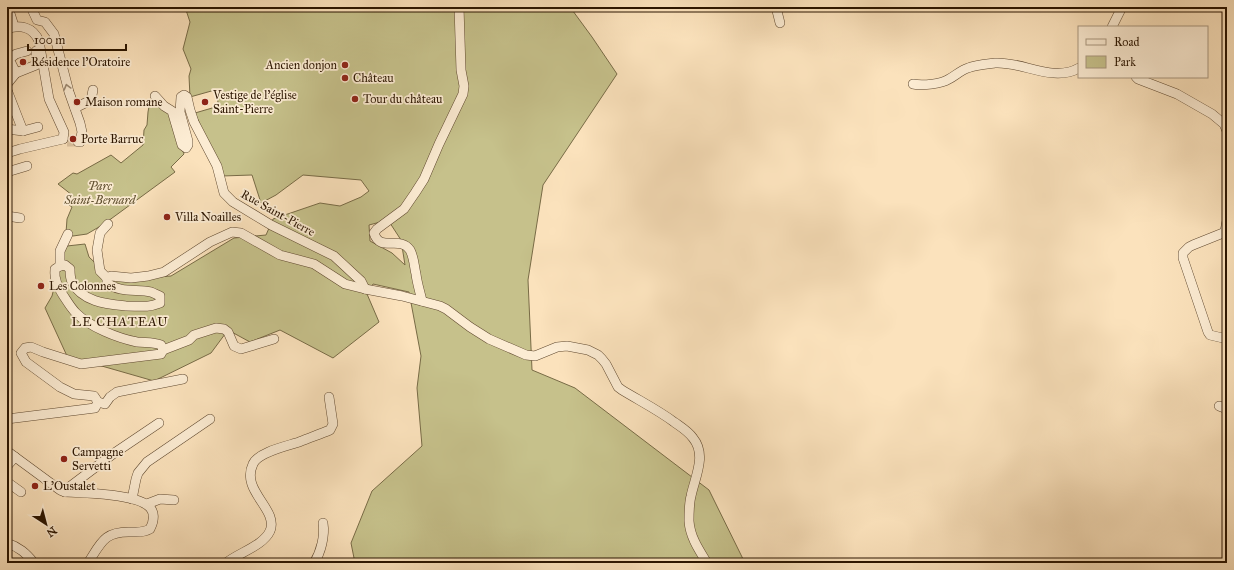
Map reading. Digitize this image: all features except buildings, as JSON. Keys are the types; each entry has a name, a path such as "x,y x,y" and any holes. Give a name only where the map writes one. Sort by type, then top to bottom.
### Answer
{"street":[{"path":"8,7 11,28"},
{"path":"31,7 37,20 45,22 54,34 69,92 82,132 80,142 78,142"},
{"path":"422,301 414,260 409,249 404,245 381,243 376,239 374,233 377,228 404,208 424,179 463,94 464,86 461,70 459,7"},
{"path":"776,7 780,23"},
{"path":"1112,26 1122,7"},
{"path":"7,16 11,28"},
{"path":"7,153 65,140 64,132 48,99 39,41 34,32 28,29 18,26 11,28"},
{"path":"7,84 16,73 36,65 36,50 28,29"},
{"path":"16,73 11,63 8,63 8,60 16,54 27,52"},
{"path":"913,84 921,86 947,80 968,68 994,63 1003,63 1060,73 1074,71 1078,69"},
{"path":"1137,78 1177,94 1212,114 1224,124 1227,131"},
{"path":"7,90 23,131"},
{"path":"75,108 90,100 93,90"},
{"name":"Rue Saint-Pierre","path":"155,96 164,106 172,111 180,140 182,145 186,148 188,146 188,141 180,112 181,97 184,95 187,97 194,122 216,166 224,193 232,202 271,225 334,256 361,281 365,289"},
{"path":"7,129 23,131 38,127"},
{"path":"7,172 27,166"},
{"path":"7,216 20,218"},
{"path":"1227,221 1223,233 1193,245 1183,253 1183,258 1208,332 1210,335 1227,339"},
{"path":"108,224 100,233 97,250 100,271 107,278 107,283 123,290 152,292 160,296 160,303 150,307 109,305 96,301 83,295 71,281 70,270 65,265 55,269 54,276 57,285 75,313 102,330 137,342 161,345 163,350"},
{"path":"107,278 111,276 131,278 164,272 210,242 232,232 241,233 280,255 314,264 345,284 402,296 446,309 489,339 526,355 535,356 557,347 567,346 588,350 598,355 602,359 618,387 658,410 685,430 693,438 698,447 700,464 691,498 690,522 697,547 707,563"},
{"path":"60,266 60,251 68,234"},
{"path":"183,379 117,392 110,397 105,404 98,402 94,396 74,394 60,387 26,362 21,353 25,348 31,347 81,364 161,354 163,350 189,340 194,335 216,328 224,329 228,332 234,346 241,349 274,339"},
{"path":"226,563 235,556 259,543 266,537 271,526 271,520 254,490 250,476 254,461 269,452 330,430 334,424 329,397"},
{"path":"7,418 95,408 98,402"},
{"path":"132,499 138,473 147,462 210,419"},
{"path":"65,492 68,488 113,454 159,424"},
{"path":"7,451 60,490 65,492 110,495 132,499 147,504 151,509 154,514 154,520 150,529 142,532 117,532 107,537 102,541 88,563"},
{"path":"7,466 15,457"},
{"path":"7,482 21,492"},
{"path":"147,504 160,499 174,500"},
{"path":"314,563 317,558 324,531 323,523"},
{"path":"7,542 27,554 34,563"}],"green space":[{"path":"185,7 570,7 617,74 543,185 528,280 532,370 575,388 709,490 745,563 355,563 351,543 372,491 422,446 417,388 421,356 409,292 373,284 367,294 379,322 333,358 280,330 250,342 228,330 211,353 154,381 67,356 45,308 52,296 62,256 67,246 85,244 89,257 113,280 171,276 234,238 266,235 273,219 320,203 340,206 361,197 369,191 361,180 303,175 276,195 261,203 252,175 222,176 195,113 219,106 215,90 190,97 189,76 191,69 183,49 190,22","holes":["388,220 401,240 405,265 392,253 370,241 369,225"]},
{"name":"Parc Saint-Bernard","path":"155,98 171,112 175,131 184,154 171,167 175,172 104,224 87,234 73,236 66,233 67,219 72,207 69,205 72,195 58,184 73,173 77,174 111,155 121,163 143,145 144,130 147,125 150,101"}],"tunnel":[{"path":"67,142 78,142"}],"place":[{"name":"Résidence l'Oratoire","path":"23,62"},
{"name":"Ancien donjon","path":"345,65"},
{"name":"Château","path":"345,78"},
{"name":"Tour du château","path":"355,99"},
{"name":"Maison romane","path":"77,102"},
{"name":"Vestige de l'église Saint-Pierre","path":"205,102"},
{"name":"Porte Barruc","path":"73,139"},
{"name":"Villa Noailles","path":"167,217"},
{"name":"Les Colonnes","path":"41,286"},
{"name":"Campagne Servetti","path":"64,459"},
{"name":"L'Oustalet","path":"35,486"}],"district":[{"name":"LE CHATEAU","path":"120,321"}]}
